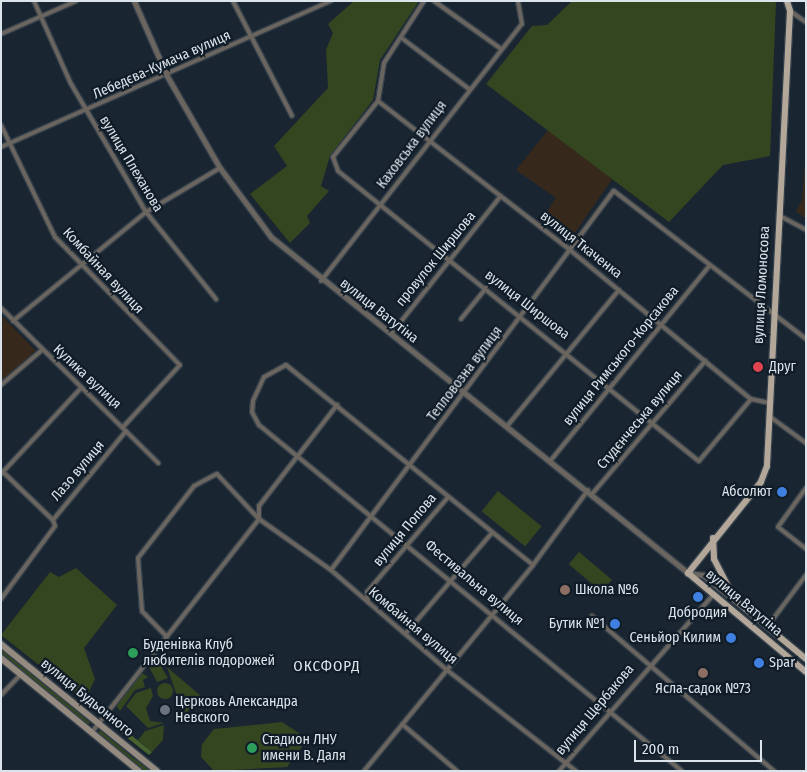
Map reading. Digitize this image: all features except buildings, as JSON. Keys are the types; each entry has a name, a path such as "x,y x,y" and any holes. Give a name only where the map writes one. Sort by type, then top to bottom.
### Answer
{"main road":[{"name":"вулиця Ломоносова","path":"688,573 713,537 765,475 790,11 787,1"},
{"path":"713,537 714,559 735,600"},
{"name":"вулиця Ватутіна","path":"688,573 806,672"},
{"name":"вулиця Ватутіна","path":"735,600 806,660"},
{"name":"вулиця Будьонного","path":"1,644 157,771"},
{"name":"вулиця Будьонного","path":"1,658 139,771"}],"street":[{"name":"вулиця Плеханова","path":"34,1 86,111 146,212 216,300"},
{"path":"1,34 76,1"},
{"name":"вулиця Ватутіна","path":"134,1 168,76 220,168 255,220 321,281 508,425 688,573 703,575 735,600"},
{"path":"233,1 249,38 292,116"},
{"name":"Лебедєва-Кумача вулиця","path":"1,147 168,76 321,3 331,1"},
{"path":"378,101 384,63 403,39 424,1"},
{"path":"434,1 501,49"},
{"name":"Каховська вулиця","path":"321,281 382,204 428,141 522,24 518,1"},
{"path":"790,11 806,22"},
{"path":"403,39 469,89"},
{"name":"вулиця Ткаченка","path":"378,101 570,250 752,399 770,402"},
{"name":"вулиця Ширшова","path":"378,101 333,157 338,171 569,352 699,461 752,399"},
{"name":"Комбайная вулиця","path":"1,125 55,237 80,266 180,365 124,426"},
{"path":"13,321 146,212 220,168"},
{"name":"Тепловозна вулиця","path":"331,570 409,467 464,390 523,317 614,191 709,266"},
{"name":"провулок Ширшова","path":"390,335 452,260 500,197"},
{"path":"778,216 806,230"},
{"path":"709,266 806,339"},
{"name":"вулиця Римського-Корсакова","path":"551,460 709,266"},
{"path":"461,319 486,288"},
{"path":"508,425 619,290"},
{"name":"Кулика вулиця","path":"1,308 80,389 124,426 126,431 158,463"},
{"path":"1,385 42,350"},
{"name":"Студєнчеська вулиця","path":"592,494 651,421 705,361"},
{"name":"Фестивальна вулиця","path":"337,405 286,366 264,377 252,412 259,425 409,543 682,771"},
{"path":"53,520 2,473 80,389"},
{"path":"92,732 259,519 259,506 337,405 409,467 533,565"},
{"path":"769,416 806,443"},
{"name":"Лазо вулиця","path":"1,599 55,526 53,520 126,431"},
{"name":"Комбайная вулиця","path":"167,637 142,611 138,558 194,486 217,474 259,519 331,570 407,632 447,670 576,771"},
{"path":"806,488 778,527 806,549"},
{"path":"364,771 494,614 588,490"},
{"name":"вулиця Попова","path":"368,602 367,592 448,497"},
{"path":"407,632 492,533"},
{"path":"767,627 806,576"},
{"name":"вулиця Щербакова","path":"559,771 649,664 714,594"},
{"path":"592,616 774,771"},
{"path":"1,695 21,674"},
{"path":"402,724 456,771"}],"shaded area":[{"path":"548,130 613,178 572,237 543,217 556,198 516,170"},
{"path":"806,148 806,219 796,211 802,200"},
{"path":"1,315 36,351 1,382"}],"green space":[{"path":"354,1 419,1 380,60 373,100 330,156 321,186 329,191 307,216 310,223 290,243 250,194 287,166 274,146 328,88 326,50 333,33 328,24"},
{"path":"572,1 776,1 770,156 723,165 669,222 486,84 532,26 547,25"},
{"path":"498,491 542,526 525,546 482,511"},
{"path":"579,552 612,580 602,592 569,564"},
{"path":"76,568 117,605 84,648 95,679 87,696 77,695 1,635 50,572 59,577"},
{"path":"1,648 90,723 86,727 1,656"},
{"path":"155,656 168,678 157,682 148,665"},
{"path":"167,667 201,696 184,716"},
{"path":"142,673 148,677 143,680 145,687 135,690 120,711 116,705"},
{"path":"165,683 173,691 165,699 157,691"},
{"path":"151,688 153,696 146,708 150,721 164,723 148,728 126,706 136,693"},
{"path":"110,718 152,752 149,755 106,721"},
{"name":"Стадион ЛНУ имени В. Даля","path":"282,722 299,733 303,745 287,767 214,771 201,757 202,744 214,729"},
{"path":"164,725 163,740 152,752 138,740 145,731"},
{"path":"100,730 151,771 143,771 98,733"}],"place":[{"name":"Друг","path":"758,367"},
{"name":"Абсолют","path":"782,492"},
{"name":"Школа №6","path":"565,590"},
{"name":"Добродия","path":"698,597"},
{"name":"Бутик №1","path":"615,624"},
{"name":"Сеньйор Килим","path":"731,638"},
{"name":"Буденівка Клуб любителів подорожей","path":"133,653"},
{"name":"Spar","path":"759,663"},
{"name":"Ясла-садок №73","path":"703,673"},
{"name":"Церковь Александра Невского","path":"165,710"},
{"name":"Стадион ЛНУ имени В. Даля","path":"252,748"}],"district":[{"name":"ОКСФОРД","path":"327,667"}]}
